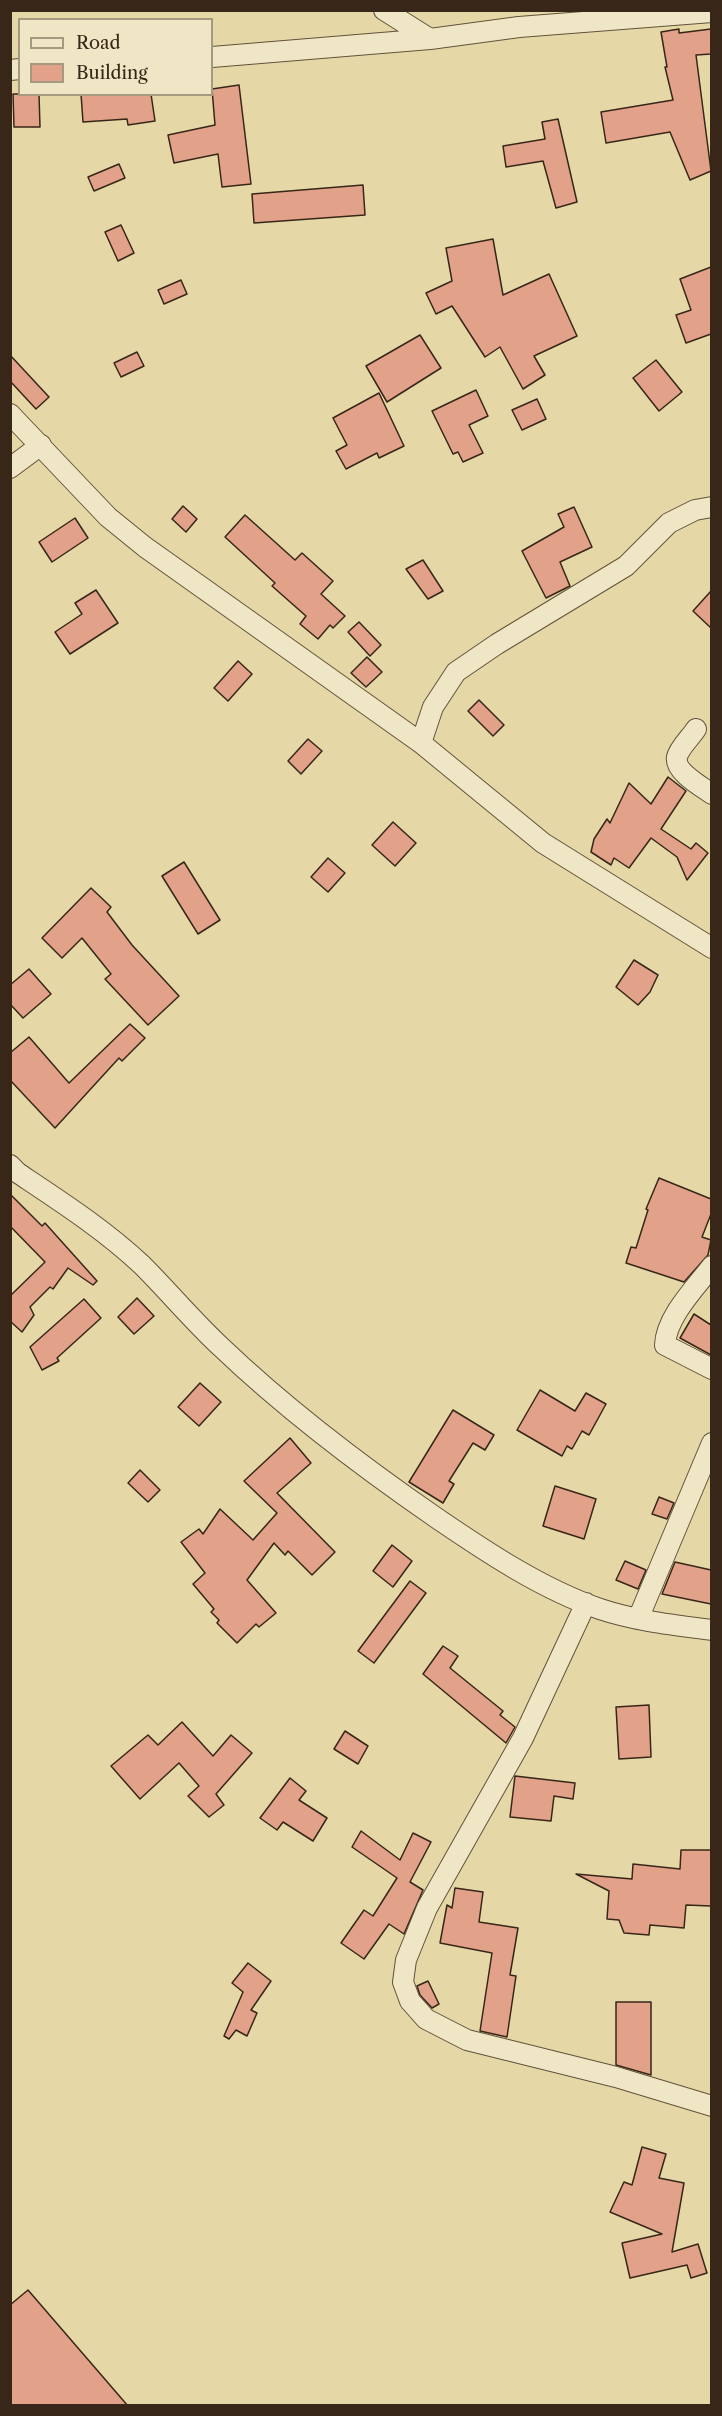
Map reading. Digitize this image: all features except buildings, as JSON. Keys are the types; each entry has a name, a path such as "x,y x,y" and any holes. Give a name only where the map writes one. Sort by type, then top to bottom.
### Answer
{"street":[{"path":"384,10 430,39"},
{"path":"213,57 430,39 517,19 711,12"},
{"path":"10,414 108,517 145,548 421,743 543,843 711,948"},
{"path":"10,468 41,446"},
{"path":"421,743 433,707 456,672 497,644 626,566 669,523 695,510 711,507"},
{"path":"696,729 677,756 678,763 681,769 711,794"},
{"path":"10,1165 18,1173 87,1220 140,1264 220,1347 316,1432 380,1480 484,1550 586,1603 638,1619 711,1630"},
{"path":"711,1266 665,1335 665,1345 711,1369"},
{"path":"638,1619 711,1443"},
{"path":"586,1603 524,1738 428,1908 406,1960 403,1982 410,2001 426,2019 467,2040 616,2077 711,2106"}]}
